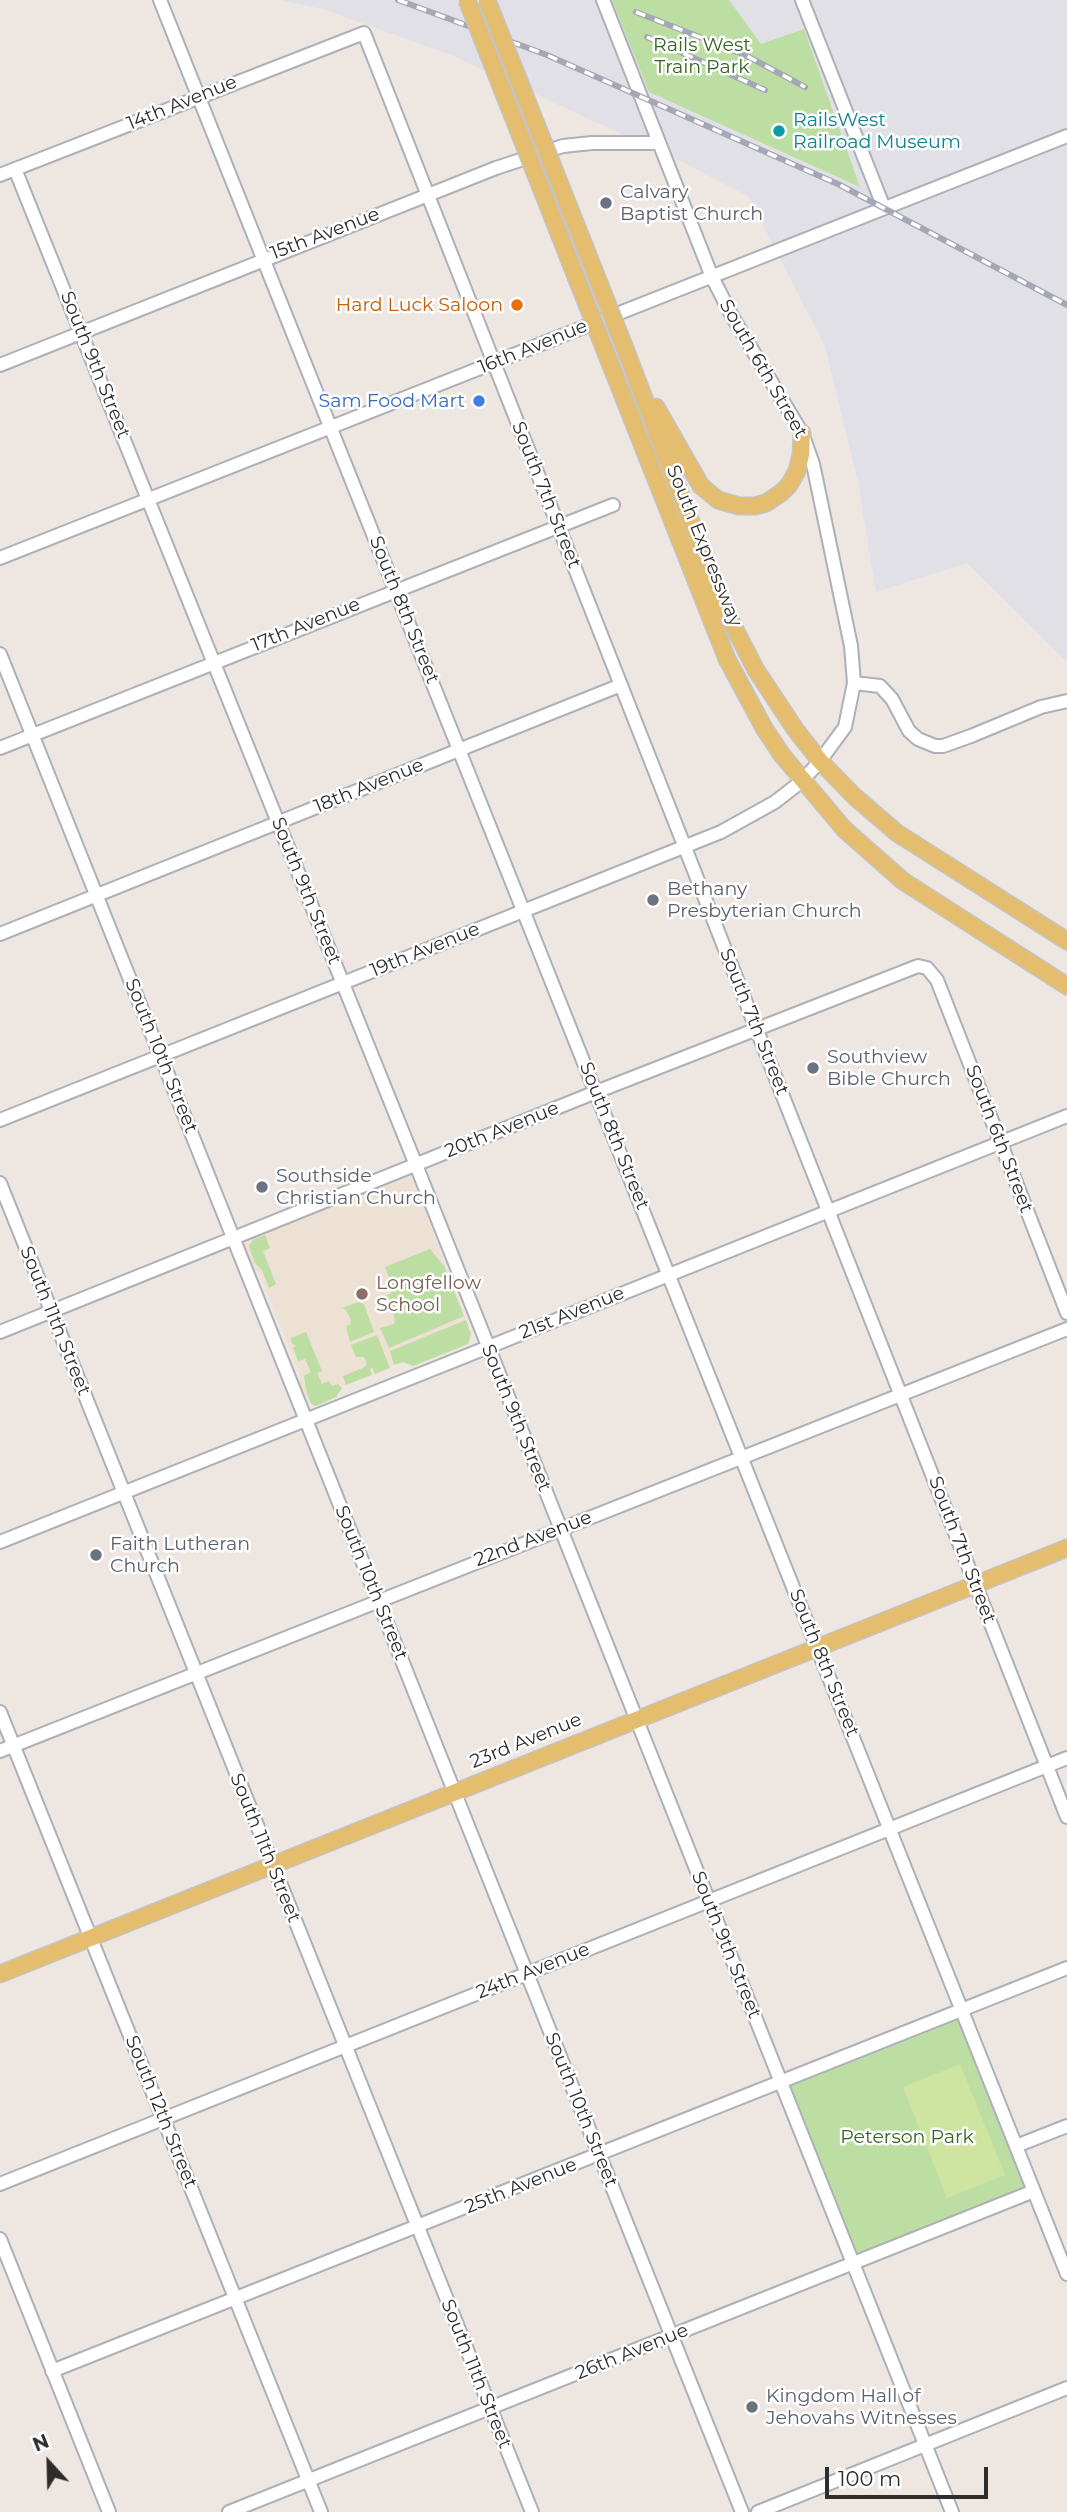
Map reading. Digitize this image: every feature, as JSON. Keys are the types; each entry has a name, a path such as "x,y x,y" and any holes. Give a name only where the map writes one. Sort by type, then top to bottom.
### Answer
{"main road":[{"name":"South Expressway","path":"467,0 727,659 764,728 802,780 844,829 903,881 1067,986"},
{"name":"South Expressway","path":"487,0 628,356 707,565 737,636 773,698 820,761 854,796 897,833 1067,942"},
{"path":"628,356 695,478 718,500 739,506 755,506 781,494 797,471 802,433"},
{"name":"23rd Avenue","path":"0,1974 1067,1548"}],"street":[{"name":"South 8th Street","path":"160,0 1067,2274"},
{"name":"South 6th Street","path":"603,0 712,277 732,316 802,433 813,464 851,646 855,683 845,727 802,780"},
{"path":"802,0 884,208"},
{"name":"14th Avenue","path":"0,175 363,33"},
{"name":"South 7th Street","path":"363,33 1067,1817"},
{"name":"16th Avenue","path":"0,558 1067,136"},
{"name":"15th Avenue","path":"0,365 263,258 496,168 563,146 659,143"},
{"name":"South 9th Street","path":"15,169 416,1165 952,2512"},
{"name":"17th Avenue","path":"0,748 613,505"},
{"name":"South 10th Street","path":"0,654 742,2512"},
{"path":"855,683 873,684 885,690 909,731 935,747 961,740 1041,707 1067,701"},
{"name":"18th Avenue","path":"0,934 621,685"},
{"name":"19th Avenue","path":"0,1120 744,821 775,802 802,780"},
{"name":"20th Avenue","path":"0,1332 908,969 918,966 927,968"},
{"name":"South 6th Street","path":"927,968 937,979 1067,1313"},
{"name":"21st Avenue","path":"0,1542 1067,1116"},
{"name":"South 11th Street","path":"0,1183 532,2512"},
{"name":"22nd Avenue","path":"0,1751 1067,1329"},
{"name":"South 12th Street","path":"0,1712 321,2512"},
{"name":"24th Avenue","path":"0,2184 1067,1758"},
{"name":"25th Avenue","path":"52,2371 1067,1968"},
{"path":"1016,2146 1067,2126"},
{"name":"26th Avenue","path":"229,2512 1034,2191"},
{"path":"0,2239 109,2512"},
{"path":"758,2512 1067,2388"}],"shaded area":[{"path":"281,0 1067,0 1067,662 967,563 876,592 858,482 825,346 748,196 680,161 451,55 326,10"},
{"name":"Longfellow School","path":"404,1176 413,1179 471,1334 468,1344 413,1366 403,1362 394,1365 342,1387 336,1397 316,1406 306,1401 298,1383 301,1377 259,1271 252,1269 245,1243 249,1238"}],"green space":[{"name":"Rails West Train Park","path":"612,0 729,0 761,44 804,29 860,187 649,92"},
{"path":"265,1235 270,1248 263,1251 276,1284 269,1288 249,1246 253,1240"},
{"path":"430,1249 444,1266 464,1316 389,1348 380,1328 394,1324 395,1319 386,1296 393,1288 385,1267"},
{"path":"358,1302 364,1304 374,1332 350,1342 346,1326 350,1325 351,1320 342,1308"},
{"path":"466,1320 471,1334 468,1344 413,1366 403,1362 394,1365 390,1351"},
{"path":"306,1332 322,1371 317,1373 322,1384 329,1381 332,1386 338,1384 342,1388 336,1397 316,1406 311,1404 306,1390 304,1376 311,1372 305,1359 298,1361 293,1348 296,1346 291,1338"},
{"path":"377,1335 390,1368 375,1374 373,1368 370,1369 372,1375 346,1385 343,1376 367,1364 364,1357 356,1357 351,1345"},
{"name":"Peterson Park","path":"962,2010 1034,2191 853,2264 781,2082"},
{"path":"960,2064 1005,2175 947,2198 903,2087"}],"railway":[{"path":"398,0 547,55 840,185 1067,305"},
{"path":"636,12 745,55 805,87"},
{"path":"647,37 765,90"}],"place":[{"name":"RailsWest Railroad Museum","path":"779,131"},
{"name":"Calvary Baptist Church","path":"606,203"},
{"name":"Hard Luck Saloon","path":"517,305"},
{"name":"Sam Food Mart","path":"479,401"},
{"name":"Bethany Presbyterian Church","path":"653,900"},
{"name":"Southview Bible Church","path":"813,1068"},
{"name":"Southside Christian Church","path":"262,1187"},
{"name":"Longfellow School","path":"362,1294"},
{"name":"Faith Lutheran Church","path":"96,1555"},
{"name":"Kingdom Hall of Jehovahs Witnesses","path":"752,2407"}]}
